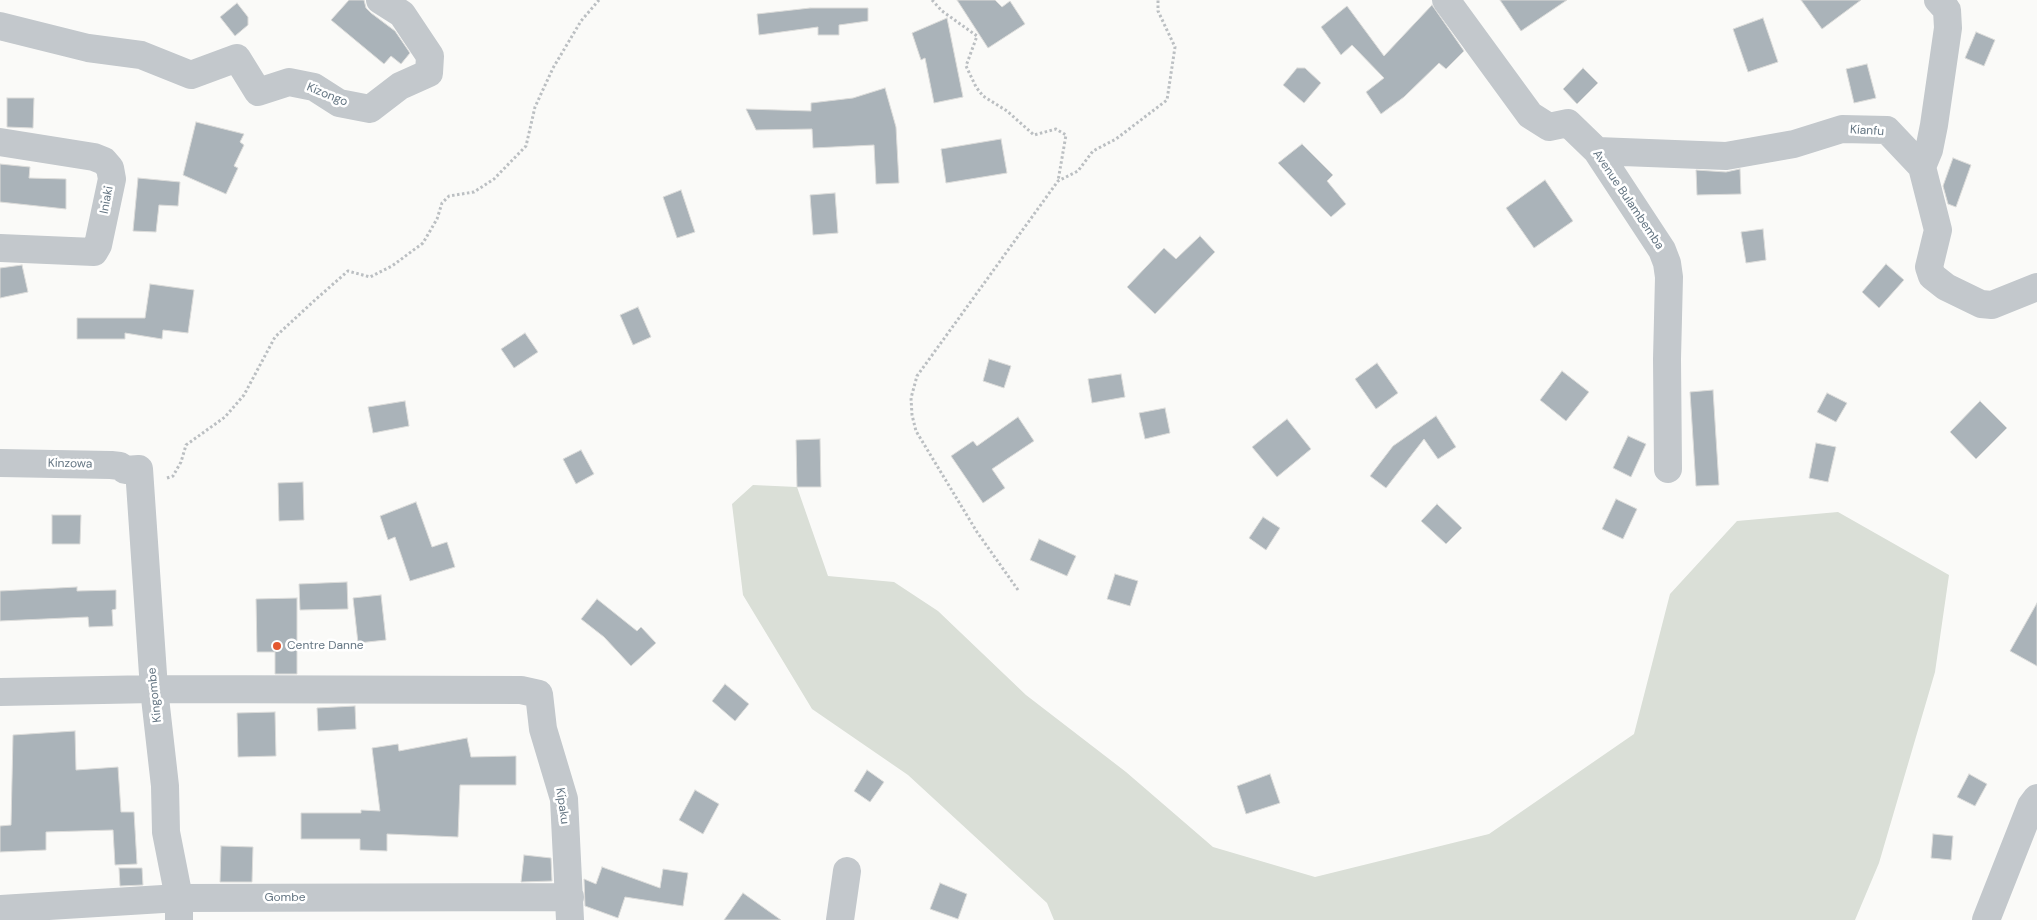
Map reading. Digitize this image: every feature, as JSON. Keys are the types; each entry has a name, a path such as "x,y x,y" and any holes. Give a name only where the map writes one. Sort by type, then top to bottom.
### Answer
{"street":[{"name":"Kizongo","path":"0,26 88,48 141,55 191,75 237,58 258,92 289,82 314,87 339,103 370,109 400,86 429,73 430,56 402,14 380,0"},
{"name":"Avenue Bulambemba","path":"1446,0 1530,115 1549,126 1568,123 1597,151 1662,250 1668,263 1668,469"},
{"path":"1938,0 1947,10 1948,28 1934,125 1929,150 1922,167 1938,230 1929,267 1932,276 1955,292 1981,304 1992,305 2037,287"},
{"name":"Kianfu","path":"1597,151 1726,156 1794,144 1842,129 1887,130 1922,167"},
{"name":"Iniaki","path":"0,142 94,157 104,161 110,168 112,179 98,245 94,252 0,248"},
{"name":"Kinzowa","path":"0,463 111,465 120,466 125,470 139,468"},
{"name":"Kingombe","path":"139,468 166,832 179,909"},
{"path":"0,692 154,689"},
{"name":"Kipaku","path":"154,689 521,690 540,694 542,728 564,799 570,909"},
{"path":"1986,920 2035,803"},
{"path":"840,920 848,871"},
{"name":"Gombe","path":"0,909 570,909"}],"path":[{"path":"139,468 161,479 173,476 181,462 186,445 224,417 244,395 275,337 348,271 370,277 392,266 423,243 437,219 442,203 449,196 474,192 494,179 526,146 535,107 553,68 581,21 599,0"},
{"path":"932,0 942,10 977,36 966,66 976,87 983,96 1007,111 1034,135 1056,129 1066,135 1058,182"},
{"path":"1018,590 977,532 916,431 912,415 911,398 917,376 1058,182 1078,171 1093,151 1116,139 1167,100 1175,47 1158,11 1158,0"}],"shaded area":[{"path":"753,485 797,487 828,576 894,582 938,611 1026,695 1126,772 1213,847 1315,877 1489,834 1634,734 1670,594 1737,521 1838,512 1949,575 1935,672 1879,863 1855,920 1054,920 1047,903 908,775 812,709 743,595 732,504"}],"building":[{"path":"349,0 364,0 366,8 371,13 395,31 410,53 401,64 391,56 384,64 331,20"},
{"path":"957,0 995,0 1002,7 1010,1 1025,24 988,48"},
{"path":"1500,0 1567,0 1521,31"},
{"path":"1801,0 1861,0 1822,29"},
{"path":"237,3 248,17 248,25 235,36 220,17"},
{"path":"1432,5 1464,51 1446,69 1439,63 1404,97 1381,114 1366,92 1384,78 1352,45 1341,55 1321,27 1347,6 1384,56"},
{"path":"810,8 868,8 868,21 839,25 839,35 818,35 818,27 759,35 757,14"},
{"path":"947,18 963,97 934,103 925,58 921,60 912,33"},
{"path":"1763,18 1778,62 1748,72 1733,29"},
{"path":"1976,32 1995,40 1984,66 1965,58"},
{"path":"1867,64 1876,98 1854,103 1846,69"},
{"path":"1297,68 1305,68 1321,83 1304,103 1283,85"},
{"path":"1583,68 1598,83 1577,104 1563,89"},
{"path":"885,88 896,127 899,183 876,184 874,145 813,148 812,129 756,130 746,109 811,111 811,103 853,98"},
{"path":"7,98 34,98 33,128 7,127"},
{"path":"196,122 244,134 240,142 244,145 234,166 238,168 226,194 183,175"},
{"path":"1001,139 1007,173 946,183 941,149"},
{"path":"1302,144 1333,175 1327,181 1346,204 1331,217 1278,163"},
{"path":"1953,158 1971,165 1956,207 1948,204 1943,186"},
{"path":"0,164 30,167 29,178 66,179 66,209 0,202"},
{"path":"1740,169 1741,194 1697,195 1696,170 1726,172"},
{"path":"138,178 180,182 178,206 159,205 156,232 133,231"},
{"path":"1545,180 1573,221 1534,248 1506,208"},
{"path":"681,190 695,232 677,238 663,197"},
{"path":"835,193 838,233 813,235 810,195"},
{"path":"1763,229 1766,260 1746,263 1741,232"},
{"path":"1200,236 1215,252 1155,314 1127,287 1164,248 1176,259"},
{"path":"1886,264 1904,280 1879,308 1862,292"},
{"path":"22,265 28,292 0,298 0,268"},
{"path":"150,284 194,290 188,333 163,330 162,339 125,333 125,339 77,339 77,318 145,318"},
{"path":"638,307 651,337 633,345 620,315"},
{"path":"525,333 538,352 514,368 501,349"},
{"path":"989,359 1011,366 1004,388 983,381"},
{"path":"1377,363 1398,393 1376,409 1355,379"},
{"path":"1562,371 1589,392 1566,421 1540,400"},
{"path":"1121,374 1125,397 1092,403 1088,379"},
{"path":"1713,390 1719,485 1696,486 1690,392"},
{"path":"1827,393 1847,403 1836,422 1817,412"},
{"path":"405,401 409,426 373,433 368,407"},
{"path":"1980,401 2007,428 1976,459 1950,432"},
{"path":"1165,408 1170,433 1145,439 1139,413"},
{"path":"1436,416 1456,447 1438,459 1424,439 1386,488 1370,476 1393,446"},
{"path":"1018,417 1034,441 992,469 1005,488 983,503 951,456 973,441 977,446"},
{"path":"1287,419 1311,449 1277,477 1252,447"},
{"path":"1628,436 1646,444 1631,477 1613,468"},
{"path":"820,439 821,487 797,487 796,440"},
{"path":"1816,443 1836,447 1828,482 1809,478"},
{"path":"581,450 594,474 576,484 563,459"},
{"path":"303,482 304,520 279,521 278,483"},
{"path":"1616,499 1637,509 1623,539 1602,529"},
{"path":"416,502 432,547 447,542 455,567 410,581 395,537 388,540 380,516"},
{"path":"1437,504 1462,528 1446,544 1421,521"},
{"path":"52,515 81,515 80,544 52,544"},
{"path":"1263,517 1280,528 1266,550 1249,538"},
{"path":"1039,539 1076,556 1067,576 1030,560"},
{"path":"1115,574 1138,581 1130,606 1107,599"},
{"path":"347,582 348,609 300,610 299,584"},
{"path":"77,587 77,591 116,590 116,609 112,610 113,626 89,627 88,617 0,621 0,591"},
{"path":"381,595 386,640 358,643 353,598"},
{"name":"Centre Danne","path":"297,598 297,674 275,674 275,652 257,652 256,599"},
{"path":"597,599 637,631 641,627 656,643 631,666 604,637 581,619"},
{"path":"2037,603 2037,666 2010,651"},
{"path":"725,684 749,704 735,721 712,701"},
{"path":"355,706 356,729 318,731 317,708"},
{"path":"275,712 276,756 238,757 237,713"},
{"path":"75,731 76,770 118,767 121,812 134,812 137,864 115,865 113,830 46,832 46,850 0,852 0,826 11,825 13,735"},
{"path":"467,738 471,757 516,756 516,785 460,785 458,837 387,834 387,851 360,850 360,839 301,839 301,813 361,813 361,810 380,811 372,748 398,744 399,751"},
{"path":"867,770 884,782 870,802 854,791"},
{"path":"1270,774 1280,803 1246,814 1237,786"},
{"path":"1969,774 1987,784 1975,806 1957,797"},
{"path":"695,790 719,804 703,834 679,820"},
{"path":"1933,834 1953,836 1951,860 1931,858"},
{"path":"221,846 253,847 252,882 220,882"},
{"path":"524,855 551,858 552,881 521,882"},
{"path":"602,867 660,888 663,869 688,873 683,906 625,897 618,918 585,906 584,879 596,884"},
{"path":"119,868 142,868 143,885 120,886"},
{"path":"940,883 967,894 958,919 930,909"},
{"path":"743,893 781,920 724,920"}],"place":[{"name":"Centre Danne","path":"277,646"}]}
